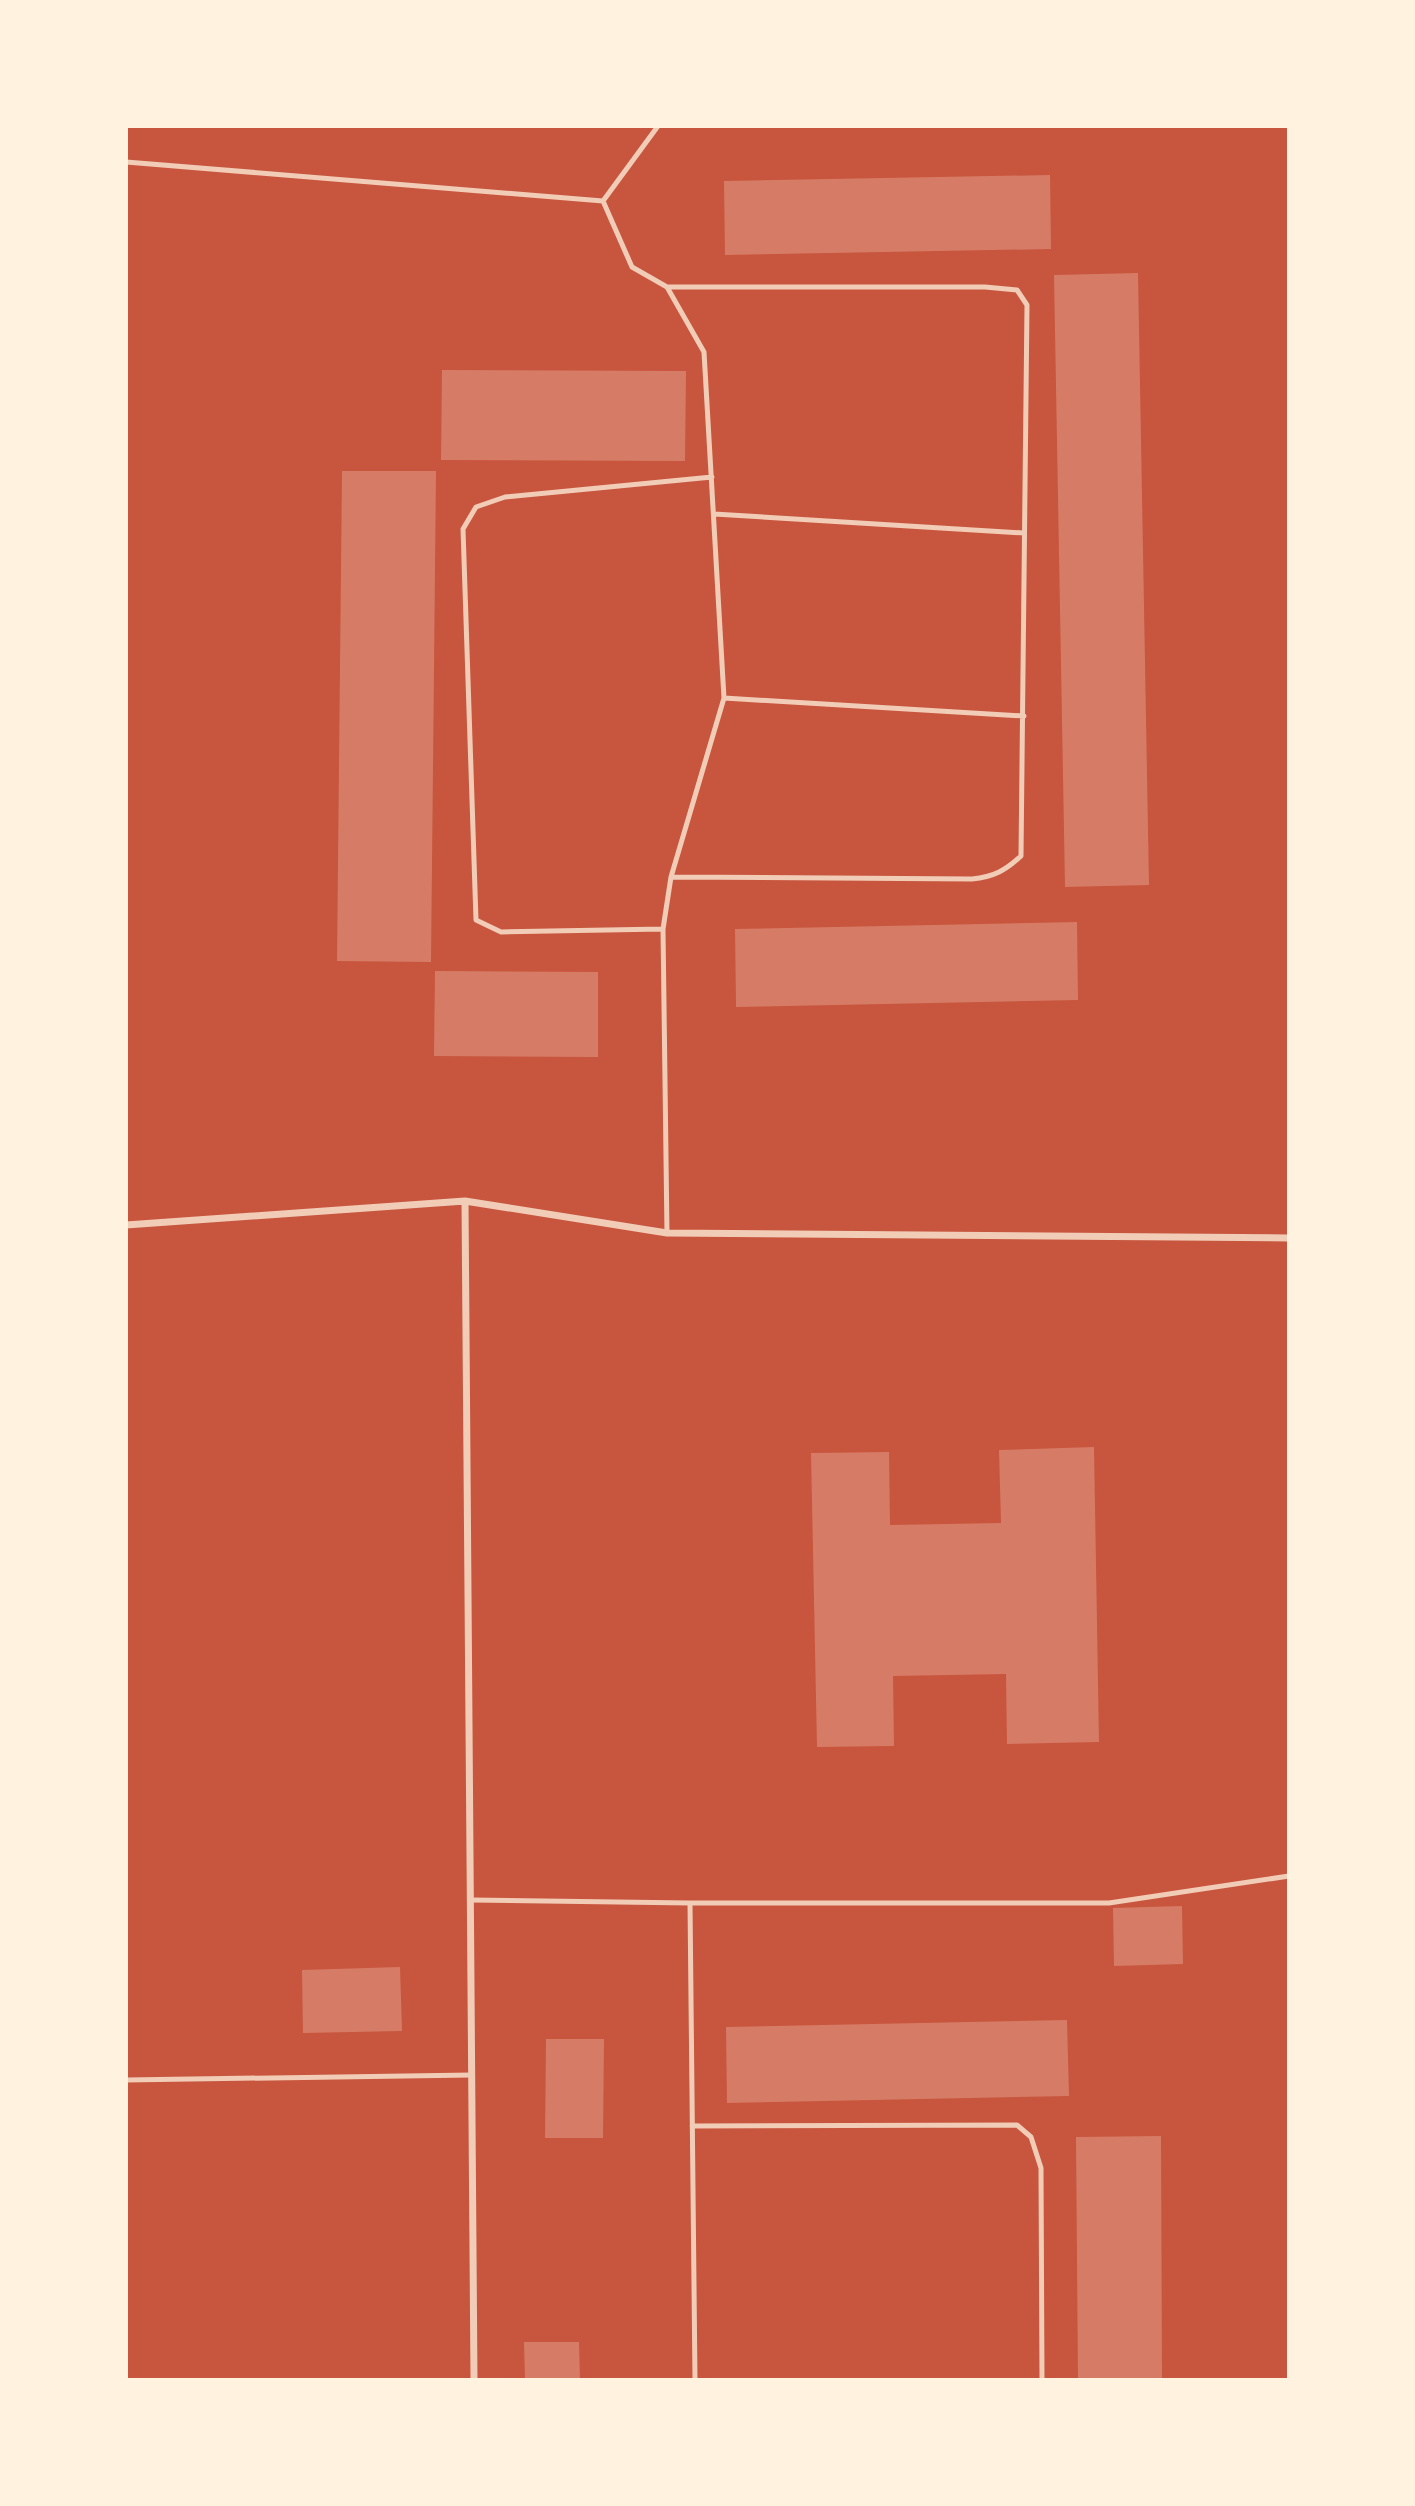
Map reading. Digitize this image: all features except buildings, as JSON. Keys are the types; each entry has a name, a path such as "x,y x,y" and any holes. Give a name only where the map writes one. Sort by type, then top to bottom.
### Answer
{"street":[{"path":"465,1201 474,2380"},
{"path":"126,1224 465,1201 667,1233 1289,1238"}],"lane":[{"path":"603,201 658,126"},
{"path":"126,162 603,201"},
{"path":"603,201 632,267 667,287 985,287 1017,290 1027,305 1021,856 1007,870 988,877 972,878 671,877"},
{"path":"667,287 704,352 724,698 671,877 663,929 667,1233"},
{"path":"663,929 501,932 477,920 463,528 476,508 505,498 712,477"},
{"path":"714,514 1024,533"},
{"path":"724,698 1024,716"},
{"path":"471,1900 1109,1903 1289,1876"},
{"path":"690,1903 695,2380"},
{"path":"126,2080 472,2075"},
{"path":"692,2126 1017,2125 1031,2137 1041,2168 1042,2380"}]}
